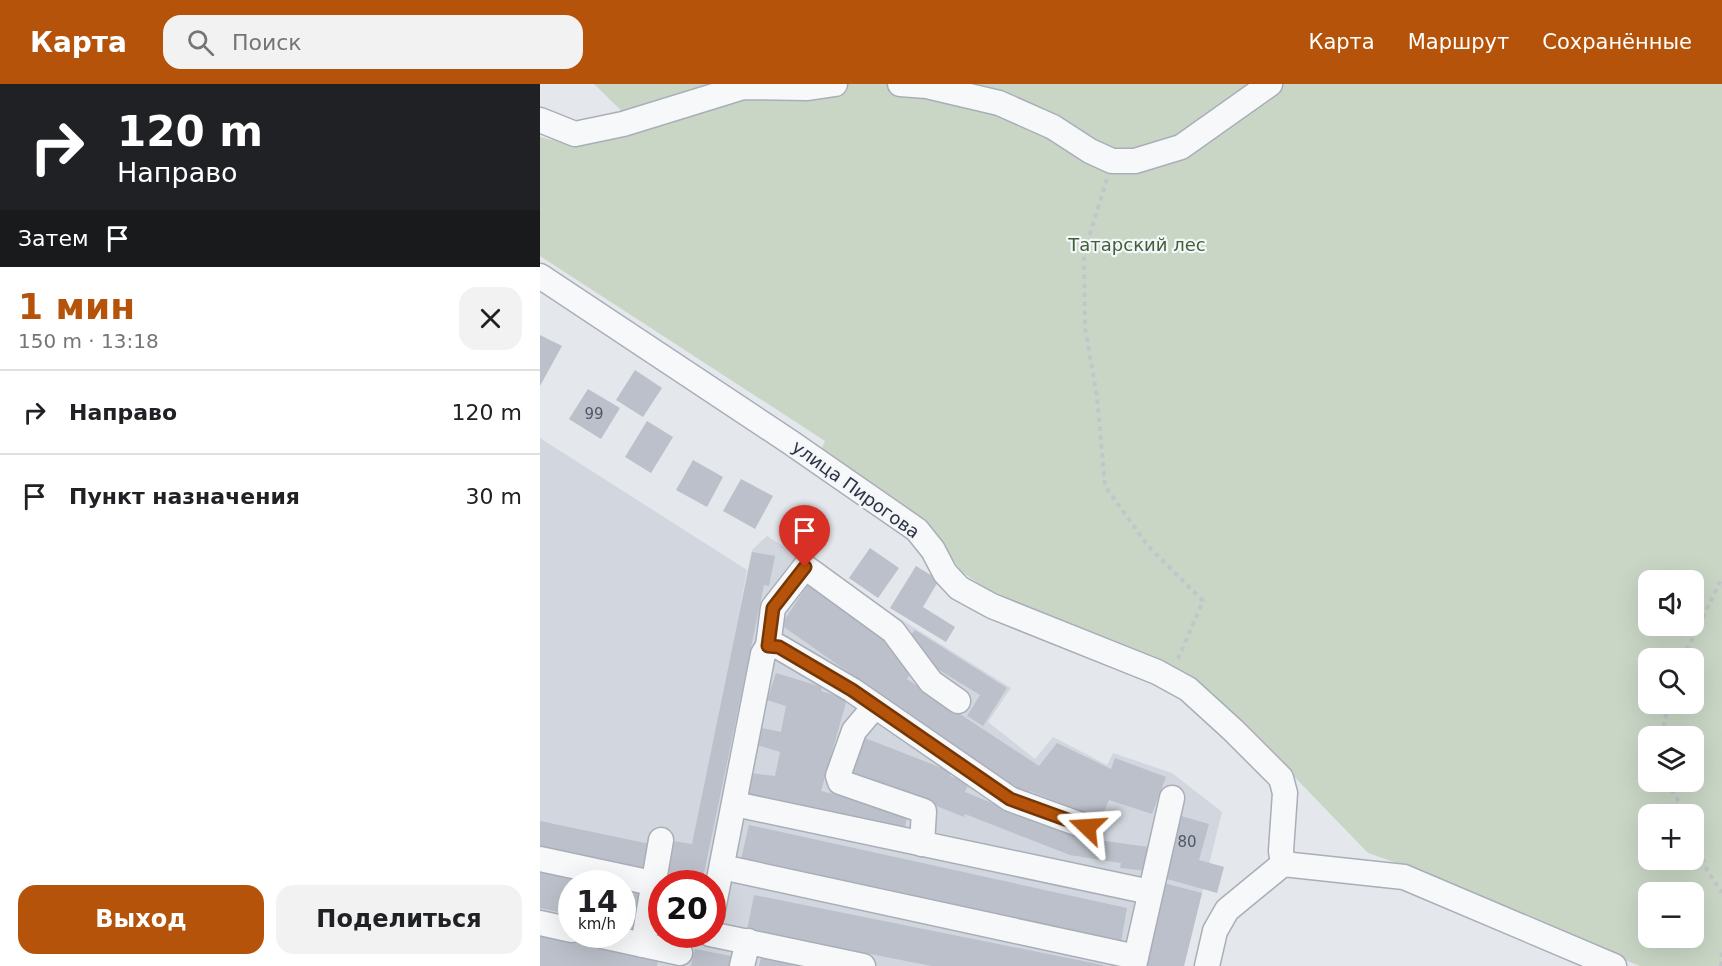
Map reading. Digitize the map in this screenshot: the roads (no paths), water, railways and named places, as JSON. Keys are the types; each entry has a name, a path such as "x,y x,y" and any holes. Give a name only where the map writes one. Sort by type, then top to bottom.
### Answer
{"street":[{"path":"540,120 575,134 623,124 743,87 808,88 835,84"},
{"path":"900,84 927,86 999,103 1053,127 1090,151 1112,161 1135,160 1181,147 1270,84"},
{"name":"улица Пирогова","path":"540,276 781,435 917,530 933,550 945,573 959,588 992,606 1157,672 1195,696 1281,778 1285,793 1281,851 1283,864"},
{"path":"721,870 763,654 768,646 773,608 805,567 893,631 931,682 958,701"},
{"path":"768,646 779,647 875,706 1010,799 1087,827"},
{"path":"875,706 854,731 838,779 924,811 922,844"},
{"path":"722,867 1135,961 1172,798"},
{"path":"735,804 1150,892"},
{"path":"655,870 661,840"},
{"path":"540,858 648,882"},
{"path":"1207,966 1215,931 1227,910 1283,864 1404,877 1614,966"},
{"path":"643,945 648,911"},
{"path":"540,923 558,927"},
{"path":"726,937 863,966"},
{"path":"742,966 748,941"},
{"path":"636,943 679,959"}],"park label":[{"name":"Татарский лес","path":"1137,244"}]}
